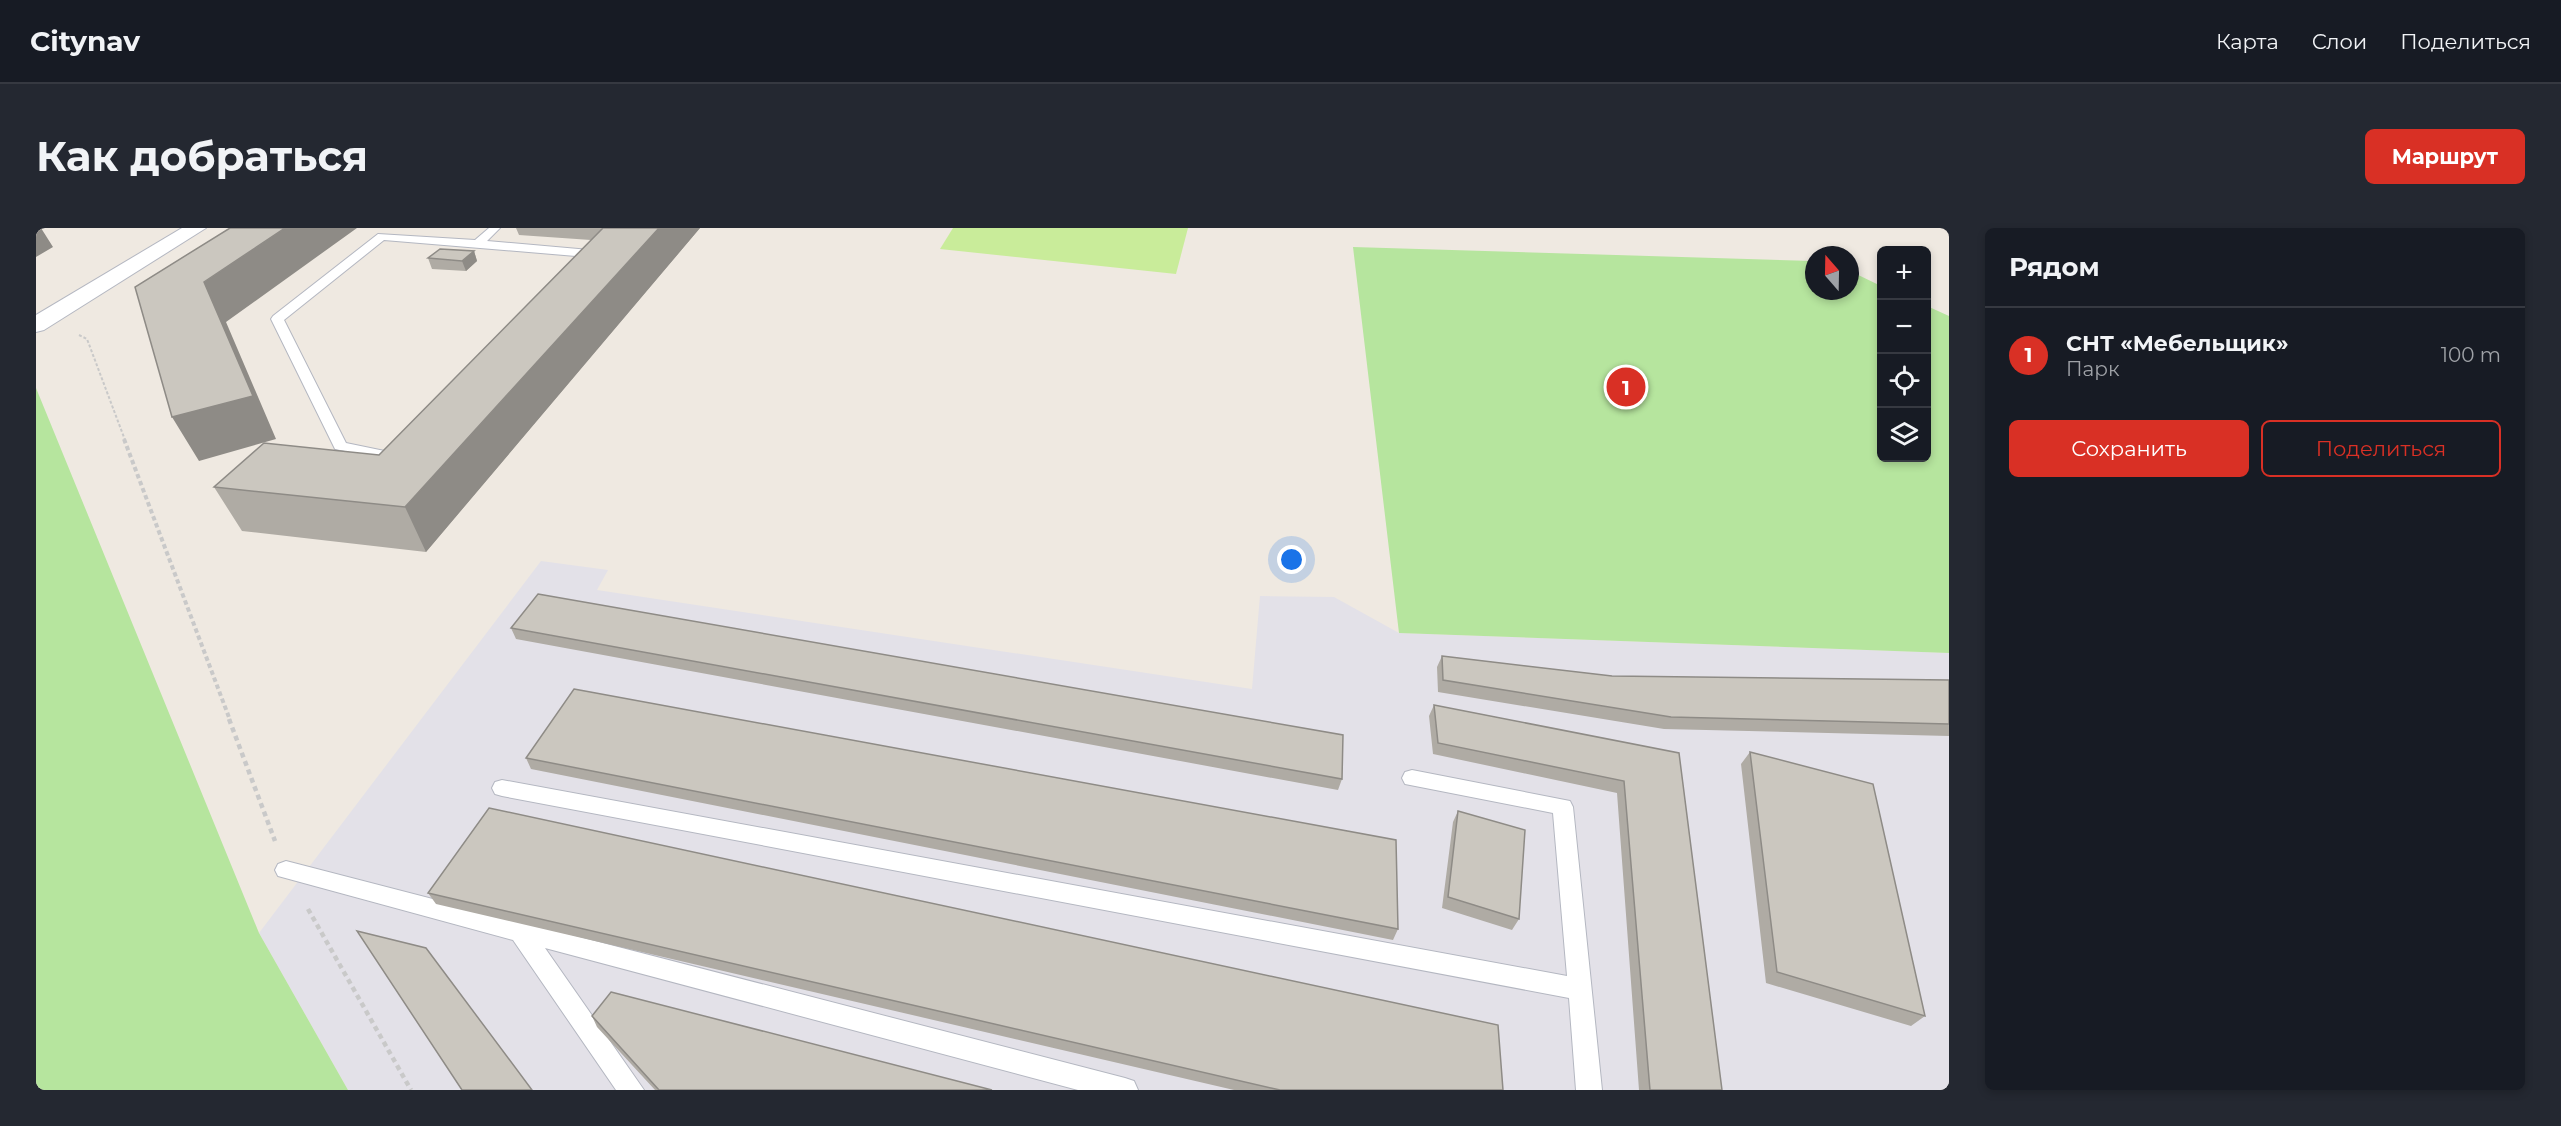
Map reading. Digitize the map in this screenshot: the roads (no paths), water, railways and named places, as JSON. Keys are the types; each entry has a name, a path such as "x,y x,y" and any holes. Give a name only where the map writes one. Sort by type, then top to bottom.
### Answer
{"street":[{"path":"41,323 196,228"}],"lane":[{"path":"478,244 495,228"},
{"path":"412,451 404,459 340,446 277,319 382,236 601,254 585,271"},
{"path":"1412,778 1563,807 1589,1090"},
{"path":"502,788 1580,988"},
{"path":"286,870 1125,1090"},
{"path":"520,931 630,1090"}],"place":[{"name":"СНТ «Мебельщик»","path":"1626,387"}]}
